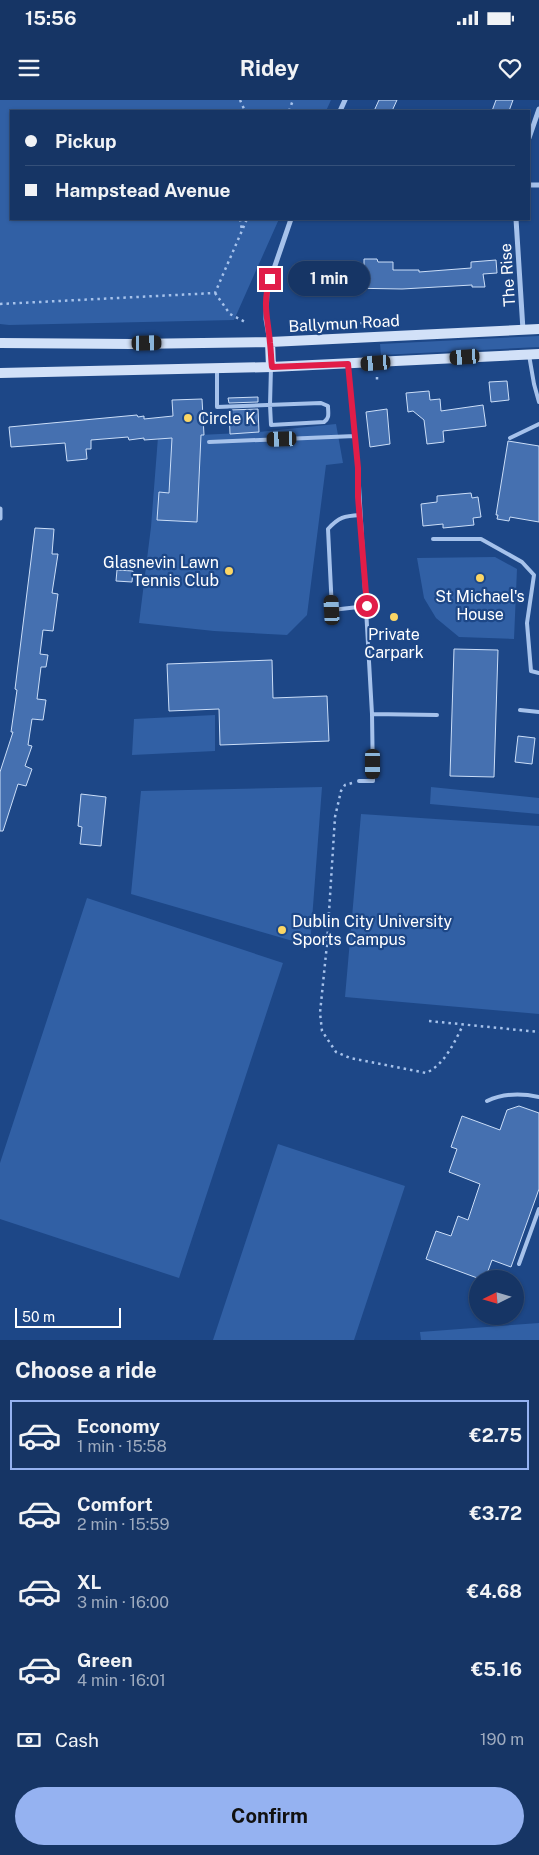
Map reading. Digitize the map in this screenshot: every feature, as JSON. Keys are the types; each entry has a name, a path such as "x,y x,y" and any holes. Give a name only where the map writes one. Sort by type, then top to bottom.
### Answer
{"main road":[{"name":"Ballymun Road","path":"0,342 132,344 270,342 539,329"},
{"path":"270,342 272,367"},
{"path":"0,373 217,369 534,354"}],"street":[{"path":"530,135 539,109"},
{"path":"270,342 266,319 266,289 291,220"},
{"name":"The Rise","path":"516,220 523,330"},
{"path":"0,509 0,518"}],"lane":[{"path":"534,354 534,384 539,402"},
{"path":"348,364 367,606 372,714 373,781 359,781"},
{"path":"217,369 217,407 270,405 321,403 328,406 329,417 324,422 271,425 270,405 272,367"},
{"path":"510,438 539,424"},
{"path":"208,442 355,436"},
{"path":"360,515 337,519 328,529 332,610 367,606"},
{"path":"433,539 481,539 522,562 534,575 527,623 531,672 539,673"},
{"path":"520,710 539,712"},
{"path":"372,714 437,715"},
{"path":"487,1101 499,1096 520,1094 539,1097"},
{"path":"519,1264 539,1209"}],"path":[{"path":"240,220 242,231"},
{"path":"215,293 247,220"},
{"path":"0,304 215,293"},
{"path":"215,293 230,314 247,323"},
{"path":"359,781 345,785 341,790 335,817 327,944 320,1013 322,1032 336,1052 350,1058 426,1073 434,1069 451,1049 463,1024"},
{"path":"429,1021 539,1032"}],"shaded area":[{"path":"0,100 331,100 326,110 10,110 10,220 279,220 234,320 0,324"},
{"path":"539,336 539,347 381,355 380,344"},
{"name":"Glasnevin Lawn Tennis Club","path":"336,424 343,463 326,465 307,615 287,635 214,631 139,623 151,527 158,437 259,432"},
{"path":"495,557 517,569 514,639 459,637 436,618 424,598 417,558"},
{"path":"215,715 215,751 132,755 134,719"},
{"path":"322,787 310,946 131,894 141,791"},
{"path":"431,787 539,798 539,814 430,804"},
{"path":"361,814 539,826 539,1014 345,997"},
{"path":"87,898 283,963 179,1278 0,1219 0,1163"},
{"path":"278,1144 405,1186 354,1340 213,1340"},
{"path":"539,1323 539,1340 421,1340 420,1332 524,1325"}],"building":[{"path":"379,100 397,100 392,110 374,110"},
{"path":"496,100 513,100 509,110 492,110"},
{"path":"364,259 377,259 378,262 393,262 393,270 419,270 419,272 471,268 471,262 496,260 497,273 483,274 485,287 472,287 472,285 402,289 345,288 345,293 318,294 316,296 297,282 307,269 328,286 328,273 359,273 359,270 364,270"},
{"path":"507,381 509,400 491,402 489,382"},
{"path":"429,391 430,400 440,399 441,411 483,405 486,426 443,431 444,442 427,444 424,420 413,411 408,412 406,393"},
{"path":"258,397 258,402 229,403 228,398"},
{"path":"202,399 204,435 201,435 197,522 157,520 159,492 169,493 172,438 129,440 128,437 91,440 91,449 86,449 87,459 67,461 65,443 11,447 9,427 137,415 138,417 144,416 144,419 173,416 172,400"},
{"path":"258,409 259,432 230,434 229,410"},
{"path":"387,409 390,444 370,447 366,412"},
{"path":"508,441 539,446 539,522 510,517 509,521 497,519 498,515 496,515"},
{"path":"471,493 472,498 478,497 481,517 473,518 474,525 443,528 443,524 423,526 421,504 437,502 437,496"},
{"path":"35,528 54,529 52,554 58,554 52,593 58,594 53,631 43,630 40,654 48,655 46,667 41,667 37,699 46,700 43,720 32,719 28,745 32,746 25,766 32,769 26,786 18,784 3,831 0,831 0,772 13,732 11,732 17,690 15,689"},
{"path":"117,570 133,571 132,582 116,581"},
{"path":"454,649 498,650 494,777 450,776"},
{"path":"272,660 273,698 327,696 329,741 220,745 219,709 169,711 167,664"},
{"path":"518,736 535,738 532,764 515,762"},
{"path":"81,794 106,797 101,846 80,844 82,827 78,826"},
{"path":"519,1106 539,1113 539,1189 511,1267 492,1260 488,1270 469,1270 469,1275 426,1259 436,1231 451,1236 458,1216 468,1220 480,1184 449,1172 457,1149 451,1147 462,1116 500,1130 507,1110"}],"place":[{"name":"Circle K","path":"188,418"},
{"name":"Glasnevin Lawn Tennis Club","path":"229,571"},
{"name":"St Michael's House","path":"480,578"},
{"name":"Private Carpark","path":"394,617"},
{"name":"Dublin City University Sports Campus","path":"282,930"}],"route":[{"path":"270,279 266,289 265,310 272,367 348,364 358,468 358,497 367,606"}]}
